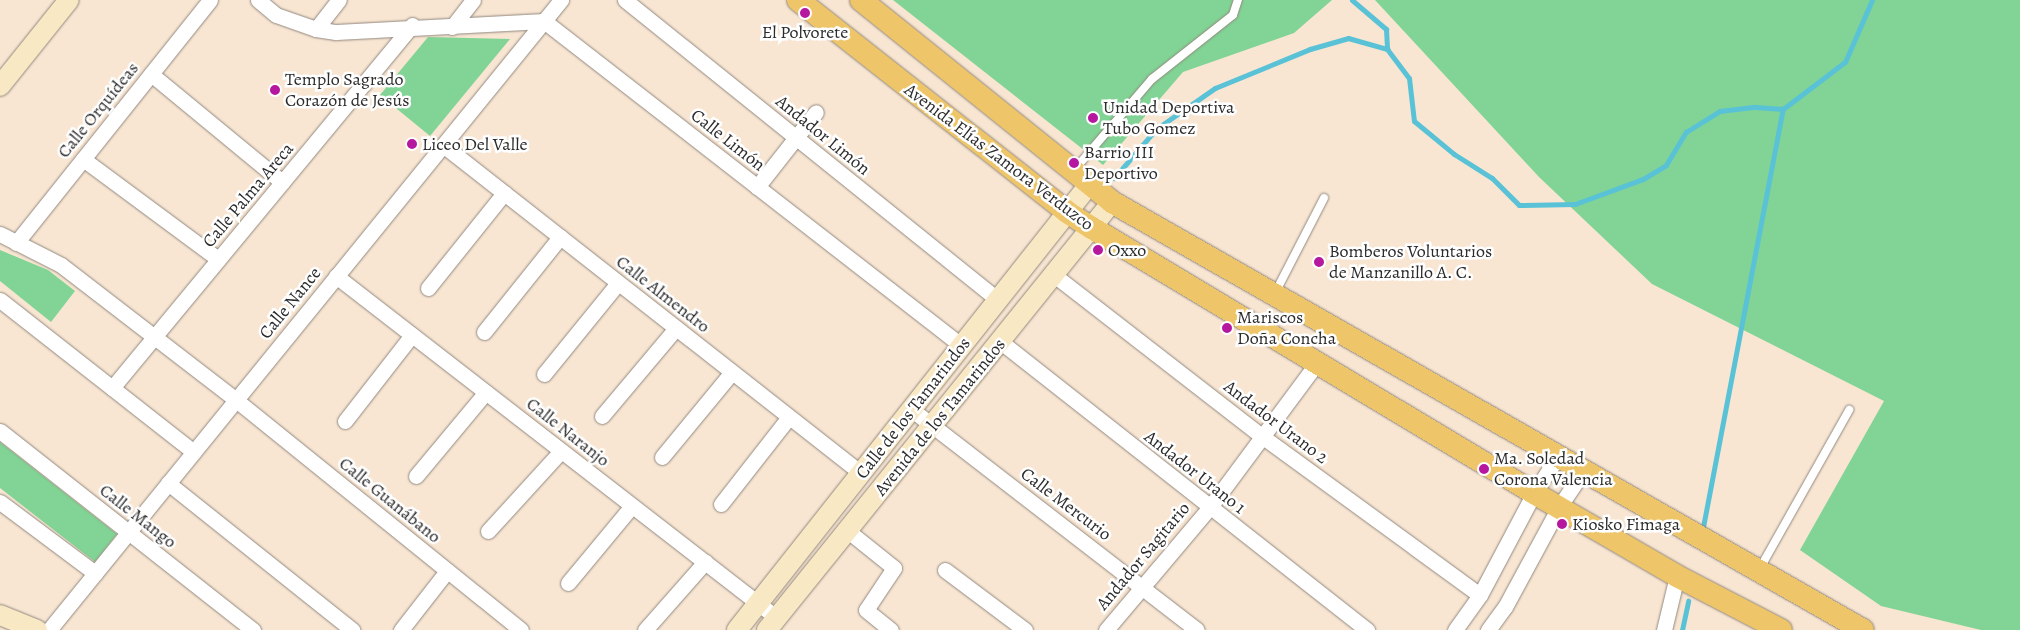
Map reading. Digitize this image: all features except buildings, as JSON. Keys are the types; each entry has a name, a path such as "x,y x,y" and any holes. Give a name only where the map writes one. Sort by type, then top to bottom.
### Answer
{"main road":[{"name":"Avenida Elías Zamora Verduzco","path":"798,0 1067,212 1534,493 1677,576 1781,630"},
{"name":"Avenida Elías Zamora Verduzco","path":"861,0 1080,179 1112,202 1863,630"}],"street":[{"path":"0,86 69,0"},
{"name":"Calle Orquídeas","path":"16,243 210,0"},
{"path":"258,0 276,15 316,29 336,32 412,26 452,27 544,21"},
{"path":"316,29 339,0"},
{"path":"452,27 473,0"},
{"name":"Calle Nance","path":"49,630 561,0"},
{"name":"Andador Limón","path":"625,0 998,300"},
{"name":"Calle Limón","path":"544,21 962,346"},
{"name":"Calle Palma Areca","path":"112,388 412,26"},
{"path":"151,74 282,182"},
{"path":"757,187 816,112"},
{"name":"Calle Almendro","path":"443,145 861,473"},
{"path":"83,159 218,259"},
{"name":"Calle de los Tamarindos","path":"737,630 1067,212 1080,179"},
{"path":"428,288 504,193"},
{"name":"Avenida de los Tamarindos","path":"772,624 1112,202"},
{"path":"0,234 61,265 153,338 236,400"},
{"path":"484,332 560,237"},
{"name":"Andador Urano 2","path":"1054,275 1263,436 1480,595"},
{"name":"Calle Naranjo","path":"336,276 758,603 772,624"},
{"path":"544,374 618,283"},
{"path":"0,300 194,452"},
{"path":"602,416 676,328"},
{"path":"344,421 412,335"},
{"name":"Andador Urano 1","path":"1001,342 1367,630"},
{"name":"Andador Sagitario","path":"1106,630 1141,585 1210,507 1318,363"},
{"path":"662,457 732,372"},
{"path":"416,476 486,392"},
{"name":"Calle Guanábano","path":"236,400 520,630"},
{"name":"Calle Mercurio","path":"911,409 1197,630"},
{"path":"721,504 789,417"},
{"name":"Calle Mango","path":"0,431 253,630"},
{"path":"488,531 561,451"},
{"path":"1455,630 1480,595 1534,493 1558,456"},
{"path":"1488,630 1505,607 1559,507 1584,470"},
{"path":"168,484 352,630"},
{"path":"1,506 95,573"},
{"path":"568,583 632,506"},
{"path":"848,531 894,568 866,610 891,630"},
{"path":"644,630 705,562"},
{"path":"945,570 1025,630"},
{"path":"401,630 447,571"},
{"path":"1664,630 1677,576"},
{"path":"0,615 36,630"}],"lane":[{"path":"1080,179 1152,79 1233,15 1238,0"},
{"path":"1274,294 1324,198"},
{"path":"1759,571 1849,410"}],"green space":[{"name":"Unidad Deportiva Tubo Gomez","path":"893,0 1332,0 1294,33 1183,72 1103,165"},
{"path":"1375,0 2020,0 2020,630 1981,630 1881,606 1800,550 1884,401 1652,284 1539,177"},
{"path":"428,37 510,39 430,136 380,95"},
{"path":"0,250 48,270 75,291 51,322 0,281"},
{"path":"0,442 117,534 95,562 0,488"}],"waterway":[{"path":"1352,0 1386,29 1387,49"},
{"path":"1703,527 1783,109 1845,62 1872,0"},
{"path":"1114,178 1156,129 1215,88 1310,49 1348,38 1387,49 1409,78 1414,121 1454,154 1492,178 1519,205 1575,204 1643,179 1666,165 1686,132 1720,111 1755,107 1783,109"},
{"path":"1682,630 1688,601"}],"place":[{"name":"El Polvorete","path":"805,13"},
{"name":"Templo Sagrado Corazón de Jesús","path":"275,90"},
{"name":"Unidad Deportiva Tubo Gomez","path":"1093,118"},
{"name":"Liceo Del Valle","path":"412,144"},
{"name":"Barrio III Deportivo","path":"1074,163"},
{"name":"Oxxo","path":"1098,250"},
{"name":"Bomberos Voluntarios de Manzanillo A. C.","path":"1319,262"},
{"name":"Mariscos Doña Concha","path":"1227,328"},
{"name":"Ma. Soledad Corona Valencia","path":"1484,469"},
{"name":"Kiosko Fimaga","path":"1562,524"}]}
